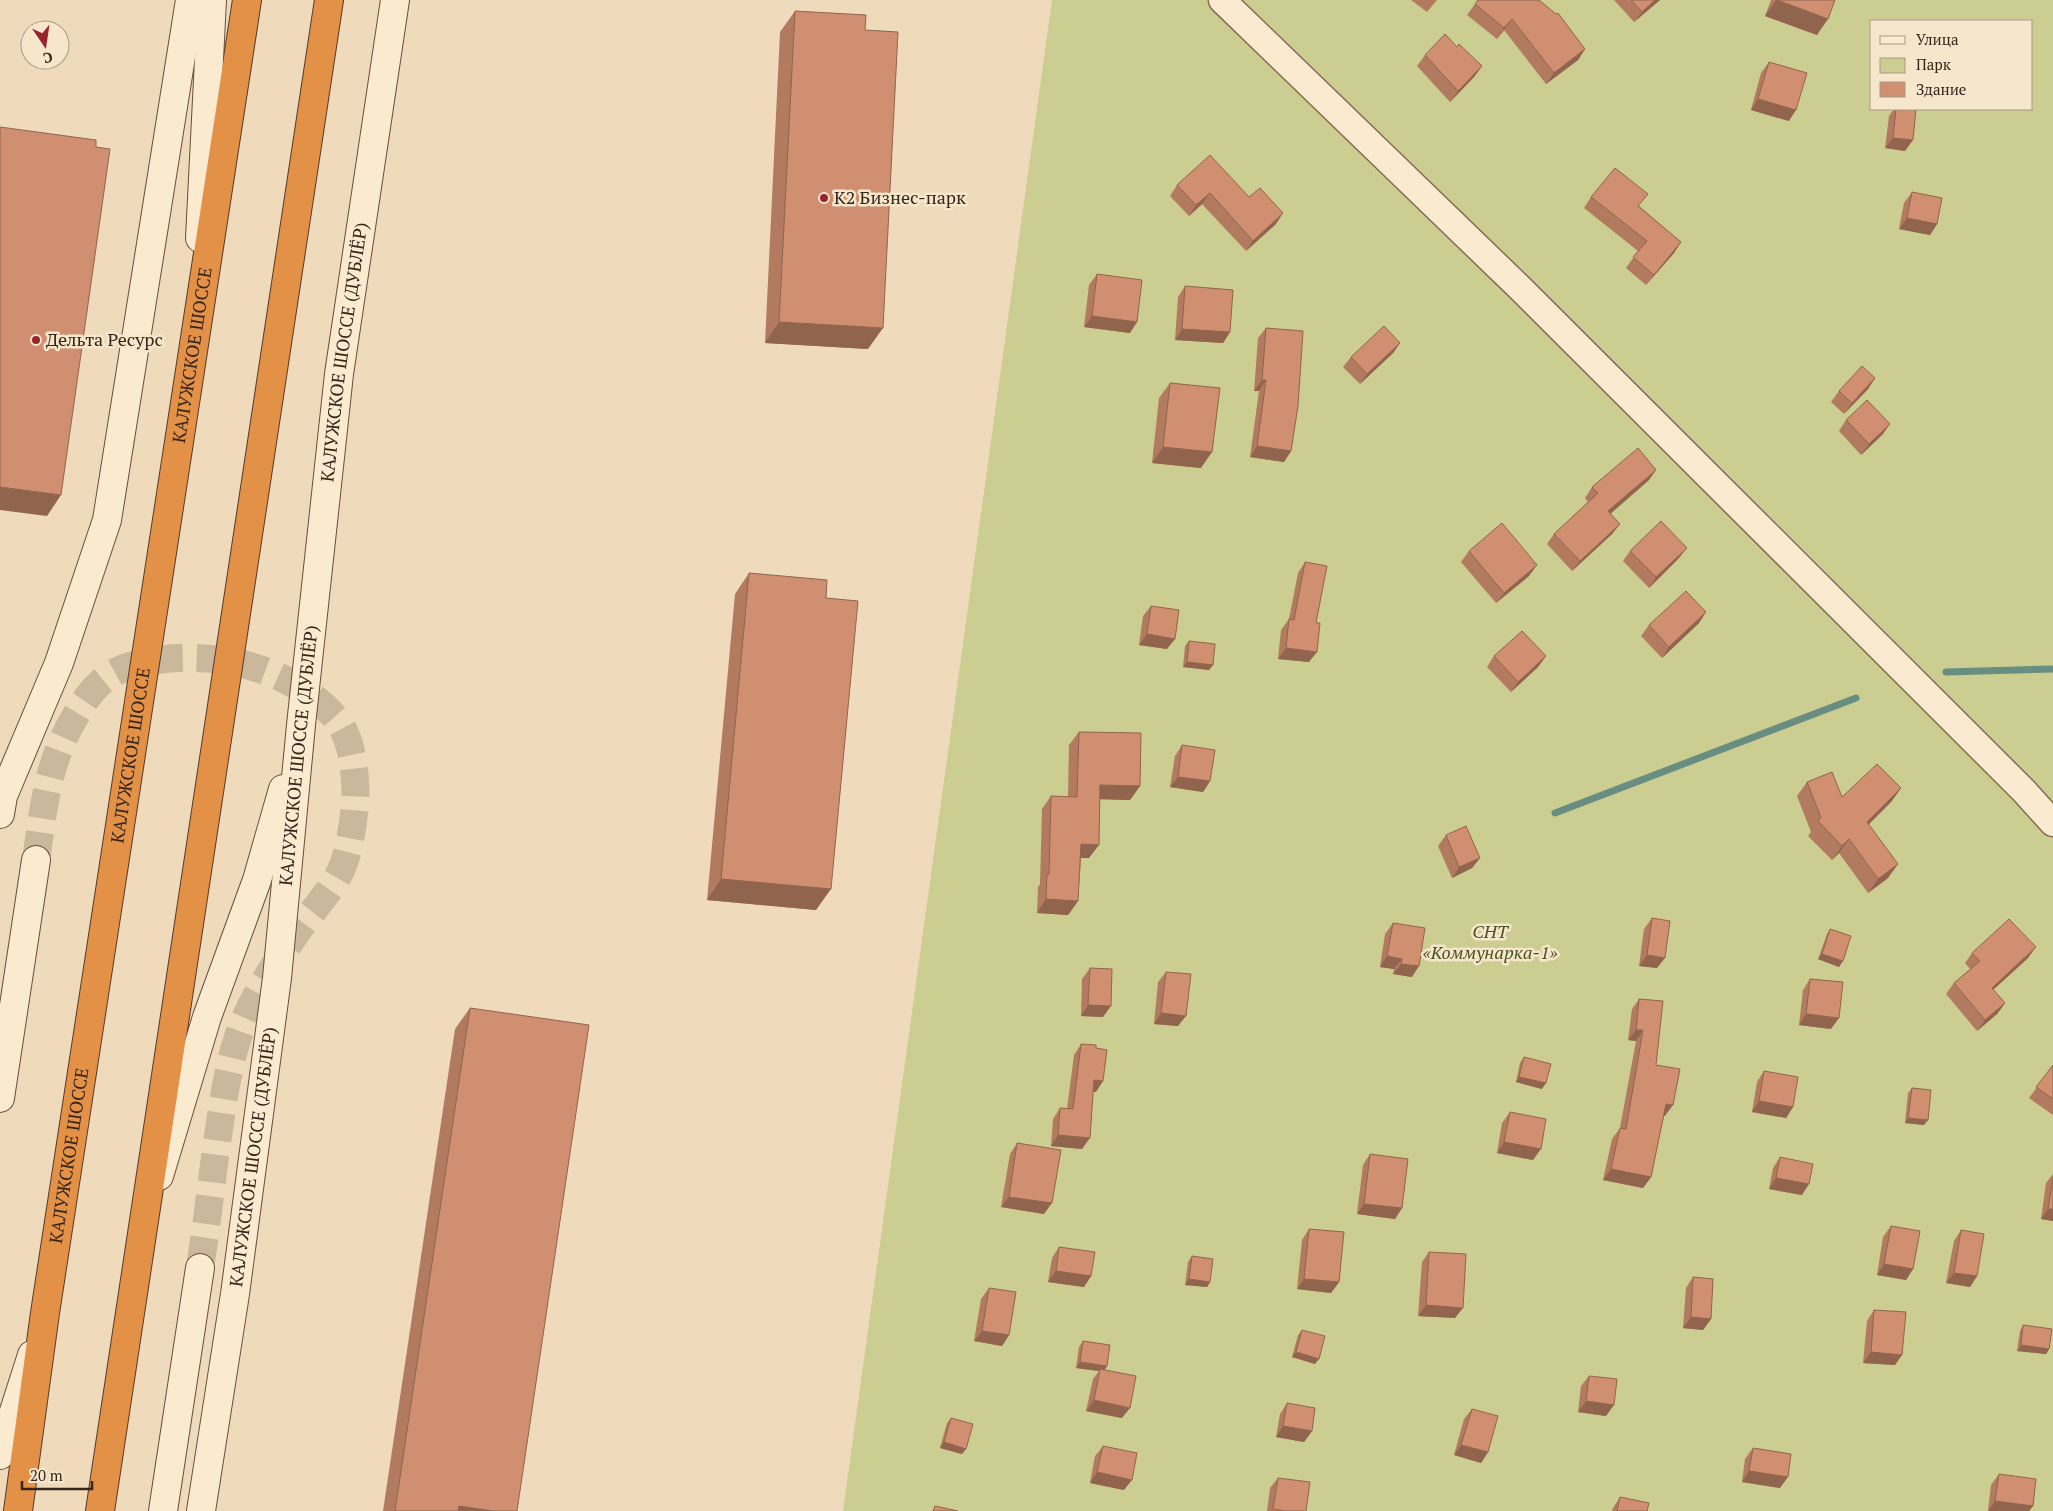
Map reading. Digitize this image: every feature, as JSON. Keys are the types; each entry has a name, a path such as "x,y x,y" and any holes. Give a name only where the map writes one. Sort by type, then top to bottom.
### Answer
{"highway":[{"name":"КАЛУЖСКОЕ ШОССЕ","path":"18,1511 45,1313 247,0"},
{"path":"100,1511 329,0"}],"main road":[{"path":"0,814 3,796 59,664 107,520 190,0"},
{"path":"196,326 212,0"},
{"name":"КАЛУЖСКОЕ ШОССЕ (ДУБЛЁР)","path":"201,1511 235,1294 277,978 301,725 339,374 395,0"},
{"path":"140,1240 207,1017 257,880 301,725"},
{"path":"0,1098 36,860"},
{"path":"163,1511 200,1268"},
{"path":"0,1455 45,1313"}],"street":[{"path":"1222,0 1520,288 2024,791 2053,823"}],"green space":[{"name":"СНТ «Коммунарка-1»","path":"1052,0 2053,0 2053,1511 843,1511"}],"building":[{"path":"1478,0 1539,0 1556,14 1558,13 1585,49 1554,73 1512,19 1504,28 1475,4"},
{"path":"1631,0 1655,0 1642,12"},
{"path":"1777,0 1835,0 1828,19"},
{"name":"К2 Бизнес-парк","path":"795,11 866,15 865,30 898,32 883,328 779,322"},
{"path":"1445,34 1457,47 1459,44 1482,66 1458,91 1425,55"},
{"path":"1769,62 1807,73 1796,110 1758,99"},
{"path":"1896,110 1916,110 1913,140 1893,138"},
{"name":"Дельта Ресурс","path":"0,127 96,140 96,147 110,149 61,495 0,487"},
{"path":"1210,155 1249,197 1260,188 1283,213 1253,241 1210,193 1196,205 1177,185"},
{"path":"1615,168 1648,194 1638,206 1681,242 1654,275 1633,257 1647,241 1591,197"},
{"path":"1912,192 1942,198 1937,224 1907,218"},
{"path":"1097,274 1142,280 1137,322 1092,316"},
{"path":"1185,286 1233,290 1230,332 1182,329"},
{"path":"1384,326 1400,343 1367,374 1351,357"},
{"path":"1266,328 1303,331 1298,406 1291,451 1257,446 1266,380 1262,380"},
{"path":"1862,366 1875,378 1852,403 1839,391"},
{"path":"1170,383 1220,388 1212,452 1163,447"},
{"path":"1867,400 1890,424 1869,444 1846,420"},
{"path":"1638,448 1656,470 1608,511 1620,524 1580,561 1554,534 1598,493 1592,487"},
{"path":"1661,521 1687,548 1656,577 1630,551"},
{"path":"1502,523 1537,565 1504,593 1469,551"},
{"path":"1305,562 1327,566 1316,623 1320,623 1317,652 1286,648 1289,619 1294,620"},
{"path":"749,573 827,580 826,598 858,601 831,889 721,879"},
{"path":"1686,591 1706,612 1669,647 1649,625"},
{"path":"1151,606 1179,610 1175,639 1147,634"},
{"path":"1522,631 1546,656 1518,682 1494,656"},
{"path":"1189,641 1215,644 1213,665 1187,662"},
{"path":"1079,732 1141,733 1140,786 1100,785 1099,845 1081,844 1078,901 1046,899 1047,874 1049,874 1051,796 1077,797"},
{"path":"1182,745 1215,750 1210,781 1178,777"},
{"path":"1877,764 1901,788 1867,822 1898,864 1878,879 1849,839 1842,846 1818,821 1821,818 1807,782 1832,772 1842,797"},
{"path":"1466,826 1480,858 1459,867 1446,835"},
{"path":"1652,918 1670,921 1665,958 1647,955"},
{"path":"2009,919 2036,947 1992,988 2005,1003 1985,1020 1954,983 1980,961 1972,953"},
{"path":"1393,923 1425,928 1419,966 1401,964 1402,959 1387,956"},
{"path":"1830,929 1851,936 1843,961 1822,954"},
{"path":"1090,968 1112,969 1111,1006 1088,1005"},
{"path":"1166,972 1191,974 1186,1016 1161,1013"},
{"path":"1810,979 1843,982 1839,1018 1806,1014"},
{"path":"1639,999 1663,1001 1656,1065 1680,1069 1673,1105 1666,1104 1651,1177 1611,1169 1620,1128 1626,1129 1643,1030 1636,1030"},
{"path":"470,1008 589,1025 517,1511 493,1511 459,1506 458,1511 395,1511"},
{"path":"1081,1044 1096,1045 1096,1048 1107,1050 1103,1081 1094,1080 1090,1138 1058,1135 1060,1108 1073,1109"},
{"path":"1524,1057 1551,1064 1546,1083 1519,1077"},
{"path":"2053,1065 2053,1099 2036,1087"},
{"path":"1764,1071 1798,1077 1793,1107 1759,1101"},
{"path":"1912,1088 1931,1090 1928,1120 1908,1118"},
{"path":"1510,1112 1546,1119 1541,1149 1504,1142"},
{"path":"1017,1143 1061,1150 1052,1203 1009,1197"},
{"path":"1370,1154 1408,1159 1402,1208 1364,1204"},
{"path":"1780,1157 1813,1164 1809,1184 1776,1178"},
{"path":"2053,1178 2053,1209 2048,1209"},
{"path":"1891,1226 1920,1231 1913,1269 1884,1264"},
{"path":"1309,1229 1344,1232 1339,1282 1304,1279"},
{"path":"1961,1230 1984,1234 1977,1276 1954,1273"},
{"path":"1059,1247 1095,1252 1091,1276 1056,1271"},
{"path":"1429,1252 1466,1254 1463,1308 1426,1305"},
{"path":"1192,1256 1213,1259 1210,1282 1189,1279"},
{"path":"1693,1277 1713,1279 1711,1319 1691,1317"},
{"path":"989,1288 1016,1292 1009,1335 982,1331"},
{"path":"1874,1310 1906,1312 1902,1355 1871,1352"},
{"path":"2023,1325 2052,1329 2049,1349 2021,1345"},
{"path":"1302,1330 1325,1336 1319,1359 1296,1352"},
{"path":"1083,1341 1110,1345 1107,1366 1080,1362"},
{"path":"1100,1369 1136,1376 1130,1408 1094,1400"},
{"path":"1589,1376 1617,1379 1614,1405 1586,1401"},
{"path":"1287,1403 1315,1408 1312,1431 1283,1426"},
{"path":"1472,1409 1498,1416 1488,1452 1461,1445"},
{"path":"951,1418 973,1424 966,1449 944,1442"},
{"path":"1103,1446 1137,1453 1132,1480 1097,1472"},
{"path":"1753,1448 1791,1454 1788,1477 1749,1471"},
{"path":"1999,1474 2036,1479 2033,1506 1995,1501"},
{"path":"1278,1478 1310,1482 1306,1511 1273,1509"},
{"path":"1620,1497 1649,1503 1647,1511 1617,1511"},
{"path":"935,1506 958,1511 933,1511"}],"waterway":[{"path":"1946,672 2053,669"},
{"path":"1555,813 1856,698"}],"tunnel":[{"path":"36,860 48,785 66,733 81,706 93,690 107,677 121,670 150,661 182,658 206,658 254,667 276,675 318,700 335,717 344,731 350,747 355,790 353,825 348,849 342,868 333,884 297,932 264,983 249,1009 238,1037 230,1064 225,1092 200,1268"}],"place":[{"name":"К2 Бизнес-парк","path":"824,198"},
{"name":"Дельта Ресурс","path":"36,340"}]}
